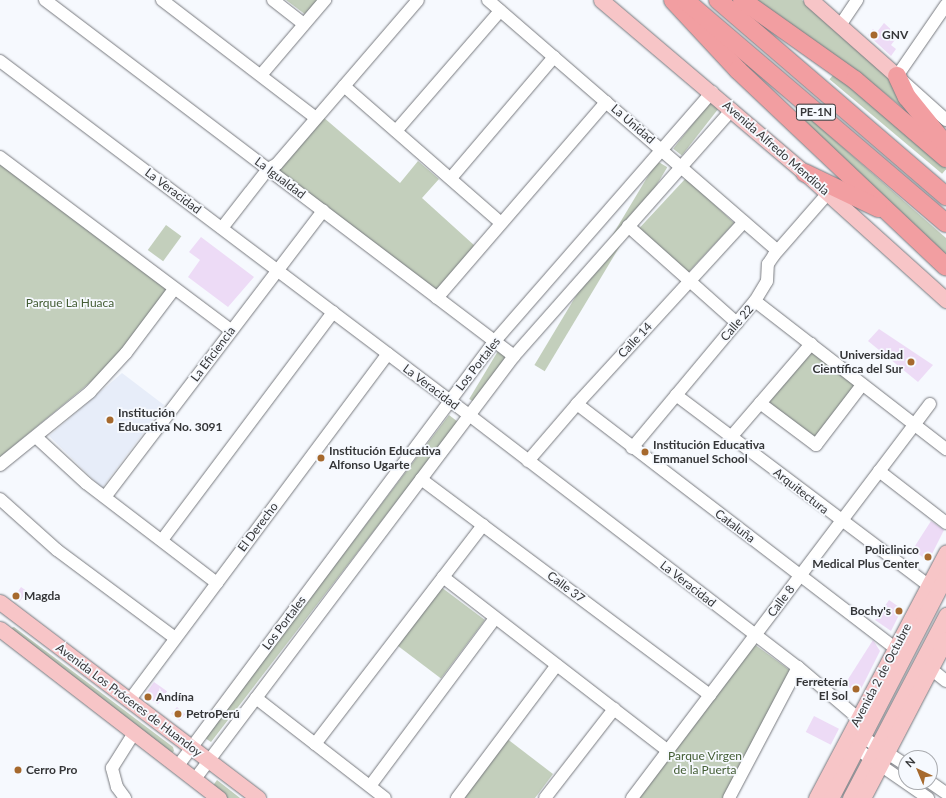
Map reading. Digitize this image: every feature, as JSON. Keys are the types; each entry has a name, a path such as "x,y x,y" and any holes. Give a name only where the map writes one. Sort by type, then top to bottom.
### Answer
{"highway":[{"path":"673,0 738,70 946,267"},
{"name":"PE-1N","path":"686,0 946,223"},
{"name":"PE-1N","path":"718,0 946,196"},
{"path":"742,0 855,80 946,158"},
{"path":"897,76 908,97 946,144"},
{"path":"805,173 893,216"}],"main road":[{"name":"Avenida Alfredo Mendiola","path":"601,0 712,92 828,193 946,300"},
{"path":"811,0 841,24 897,76"},
{"name":"Avenida 2 de Octubre","path":"830,798 855,735 894,647 946,552"},
{"name":"Avenida 2 de Octubre","path":"816,798 855,735 946,575"},
{"name":"Avenida Los Próceres de Huandoy","path":"0,602 128,701 192,747 258,798"},
{"path":"0,629 14,613"},
{"path":"863,798 879,755 946,615"},
{"name":"Avenida Los Próceres de Huandoy","path":"0,629 219,798"},
{"path":"850,798 879,755 946,639"}],"street":[{"name":"La Igualdad","path":"45,0 514,356"},
{"path":"162,0 316,118"},
{"path":"273,0 304,24"},
{"path":"261,75 325,0"},
{"path":"222,228 268,169 316,118 418,0"},
{"name":"La Unidad","path":"488,0 777,250"},
{"path":"841,24 857,0"},
{"path":"946,5 897,76 946,120"},
{"path":"396,131 500,11"},
{"path":"450,178 554,57"},
{"name":"La Veracidad","path":"0,61 469,414 755,636 798,667 855,735 879,755"},
{"path":"344,86 501,223"},
{"name":"Los Portales","path":"177,767 494,342 712,92"},
{"path":"437,298 606,102"},
{"name":"Los Portales","path":"195,779 514,356 732,110"},
{"path":"0,157 230,330"},
{"name":"Calle 22","path":"632,448 755,301 767,281 768,264 777,250 828,193"},
{"name":"La Eficiencia","path":"105,497 230,330 323,211"},
{"name":"Calle 14","path":"528,461 577,404 744,222"},
{"path":"628,226 689,282 737,323"},
{"path":"0,465 36,437 107,375 174,289"},
{"path":"755,301 913,426 946,449"},
{"path":"162,540 333,312"},
{"path":"731,437 811,344"},
{"name":"El Derecho","path":"128,701 388,354"},
{"path":"760,403 816,445 862,386"},
{"name":"Arquitectura","path":"676,394 841,522 928,585"},
{"name":"Cataluña","path":"577,404 632,448 894,647"},
{"name":"Calle 8","path":"632,798 930,404"},
{"path":"36,437 105,497 217,583"},
{"path":"880,471 946,523"},
{"name":"Calle 37","path":"421,479 710,695"},
{"path":"0,499 57,550 175,638"},
{"path":"315,744 483,525"},
{"path":"443,577 668,751"},
{"path":"370,786 496,618"},
{"path":"457,798 557,665"},
{"path":"729,798 798,667"},
{"path":"930,669 946,681"},
{"path":"256,698 385,798"},
{"path":"545,798 614,709"},
{"path":"126,798 117,788 112,768 134,733"},
{"path":"879,755 898,762"},
{"path":"879,755 928,798"}],"shaded area":[{"name":"Institución Educativa No. 3091","path":"122,373 164,405 102,488 49,436"}],"green space":[{"path":"286,0 319,0 306,15"},
{"path":"755,0 802,0 880,66 932,131 863,76"},
{"path":"834,74 946,168 942,174 830,79"},
{"path":"712,99 721,106 682,155 673,149"},
{"path":"806,115 946,238 946,256 802,119"},
{"path":"323,117 400,183 418,161 439,179 422,198 475,246 437,291 276,172"},
{"path":"657,161 667,167 545,371 534,365"},
{"name":"Parque La Huaca","path":"0,162 167,290 110,366 0,457"},
{"path":"686,178 734,223 685,276 637,231"},
{"path":"166,225 181,236 163,261 148,250"},
{"path":"811,348 859,386 815,442 767,405"},
{"path":"498,351 508,357 479,405 469,399"},
{"path":"449,415 458,422 211,742 205,738 206,735"},
{"path":"441,587 485,620 441,678 397,645"},
{"path":"14,627 173,747 174,751 171,754 9,629"},
{"name":"Parque Virgen de la Puerta","path":"754,644 791,671 725,798 637,798"},
{"path":"506,738 553,774 535,798 462,798"},
{"path":"217,780 240,798 227,798 212,787"}],"building":[{"path":"884,23 898,36 891,45 896,49 891,56 868,35 873,29 877,32"},
{"path":"201,237 254,277 228,307 188,277 200,260 189,252"},
{"path":"879,329 933,365 918,382 868,341"},
{"path":"931,521 944,530 928,562 913,549"},
{"path":"21,587 27,591 20,602 14,598"},
{"path":"889,600 902,609 891,631 875,620"},
{"path":"873,640 880,651 860,691 854,691 845,684"},
{"path":"154,682 167,691 158,704 145,695"},
{"name":"PetroPerú","path":"177,707 185,714 179,721 171,714"},
{"path":"814,716 839,729 831,745 806,732"}],"place":[{"name":"GNV","path":"874,35"},
{"name":"Universidad Científica del Sur","path":"911,362"},
{"name":"Institución Educativa No. 3091","path":"110,420"},
{"name":"Institución Educativa Emmanuel School","path":"645,452"},
{"name":"Institución Educativa Alfonso Ugarte","path":"321,458"},
{"name":"Policlinico Medical Plus Center","path":"928,557"},
{"name":"Magda","path":"16,596"},
{"name":"Bochy's","path":"899,611"},
{"name":"Ferretería El Sol","path":"856,689"},
{"name":"Andína","path":"148,697"},
{"name":"PetroPerú","path":"178,714"},
{"name":"Cerro Pro","path":"18,770"}]}
